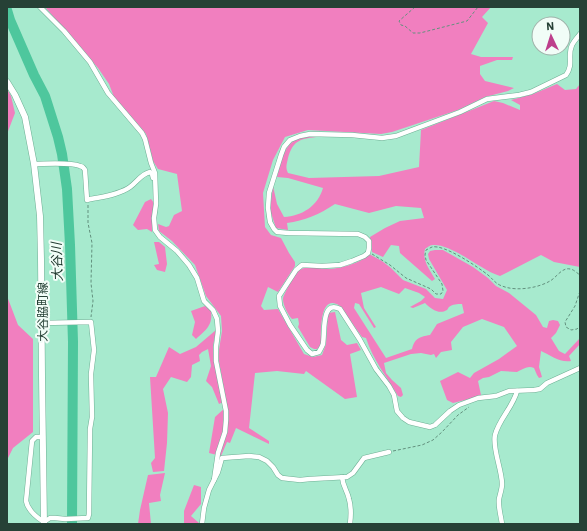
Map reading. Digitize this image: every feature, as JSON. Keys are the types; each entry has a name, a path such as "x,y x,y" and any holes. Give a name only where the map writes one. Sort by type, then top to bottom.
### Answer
{"main road":[{"name":"大谷脇町線","path":"7,82 25,117 34,164 40,216 44,523"}],"street":[{"path":"40,7 64,31 90,62 108,93 142,133 155,173 155,230 160,237 177,251 189,265 196,278 204,301 213,310 218,320 216,361 226,411 226,420 225,432 218,452 214,480"},
{"path":"580,34 572,44 570,50 570,70 566,75 531,92 487,99 460,112 396,136 382,138 352,135 310,134 290,140 280,155 269,193 268,208 270,222 277,232 358,234 365,237 369,241 368,252 358,259 340,265 302,265 296,270 279,296 280,306 307,350 312,354 318,352 323,346 326,312 331,307 340,309 360,340 376,369 389,386 394,395 397,411 409,422 430,427 435,425 459,405 478,398 496,396 509,391 540,389 547,383 580,368"},
{"path":"34,164 69,164 83,167 85,170 87,200 120,192 131,187 140,178 150,172 156,186"},
{"path":"42,323 90,322 94,350 91,374 92,417 90,430 88,518 50,518 44,523 36,517 27,506 26,501 32,441 36,437 43,437"},
{"path":"502,524 499,501 502,480 494,441 497,428 515,398 517,391"},
{"path":"202,524 204,508 209,490 218,472 222,458 249,456 259,457 267,461 282,478 300,480 347,477 353,473 364,458 389,452"},
{"path":"342,477 343,485 349,498 351,518 350,524"}],"path":[{"path":"416,7 399,21 401,25 405,26 413,33 420,33 467,21 478,7"},
{"path":"87,200 88,223 92,243 91,283 93,301 90,322"},
{"path":"368,252 377,256 406,278 431,289 436,294 441,294 443,291 442,284 426,260 425,255 426,250 432,247 449,251 490,276 496,283 520,290 550,281 565,269 570,269 580,275"},
{"path":"580,291 575,306 565,322 566,327 571,330 577,329 580,326"},
{"path":"389,452 422,445 433,440 458,415 469,407 473,400"}],"shaded area":[{"path":"45,7 491,7 482,17 488,23 471,54 481,57 513,57 512,60 497,60 480,66 480,74 485,81 514,88 485,97 458,110 392,132 381,134 308,130 285,137 273,160 263,193 265,227 271,235 281,238 295,262 295,266 278,292 268,287 261,306 264,310 278,309 304,354 313,357 322,355 326,344 328,313 335,312 341,340 347,345 357,343 361,350 350,354 357,397 345,399 306,371 304,374 277,371 255,373 249,428 269,441 269,444 236,428 230,443 227,442 221,456 209,453 215,417 227,406 218,356 222,331 221,316 206,296 195,265 172,241 159,231 158,224 166,227 169,226 174,215 182,211 177,174 158,169 153,161 146,134 114,97 109,84 98,68"},
{"path":"557,84 565,90 576,89 580,84 580,267 554,262 541,255 500,276 492,273 458,253 441,246 432,245 425,249 424,253 427,265 435,279 432,281 400,253 399,246 391,245 383,257 372,252 370,237 400,221 424,218 421,208 396,206 369,213 335,204 324,211 300,221 287,223 288,230 276,228 270,210 273,186 277,204 284,217 297,215 308,209 317,200 323,188 288,178 277,177 284,153 292,142 306,137 316,137 301,140 295,144 288,158 286,167 288,173 309,178 379,176 419,167 421,130 494,101 520,110 520,105 511,100 533,94"},
{"path":"7,89 11,96 15,113 7,134"},
{"path":"151,199 154,203 152,232 147,229 138,230 133,225 145,202"},
{"path":"154,242 159,242 165,247 167,264 165,272 157,270 154,265 159,264"},
{"path":"443,250 473,267 536,315 543,327 547,328 549,321 558,321 560,325 556,333 551,338 559,351 565,354 580,338 580,344 569,356 571,361 559,360 541,351 539,367 542,377 539,378 532,367 517,372 501,371 478,381 481,395 453,403 447,400 440,381 458,372 470,378 474,373 499,359 517,346 504,327 482,319 463,327 451,342 452,350 441,352 436,358 434,354 431,355 421,353 411,354 384,363 386,373 401,388 403,395 401,397 398,396 380,368 372,354 366,338 362,337 340,306 333,303 328,304 325,309 321,324 321,345 317,349 310,347 298,327 298,318 292,319 287,312 283,299 297,272 308,267 330,269 340,268 362,260 369,254 382,261 403,280 426,289 435,298 443,299 447,290 429,259 428,254 430,251","holes":["381,287 399,294 405,288 425,297 410,307 413,308 425,303 432,309 441,312 447,310 452,305 462,304 464,313 437,324 430,335 420,337 416,340 412,349 386,358 354,308 355,303 359,304 374,328 376,327 364,308 361,293"]},
{"path":"7,296 18,325 33,339 33,432 13,448 7,460"},
{"path":"205,306 211,311 210,324 196,339 192,335 195,322 191,311"},
{"path":"216,330 213,346 214,360 223,402 219,404 212,387 206,381 211,366 208,349 199,355 200,361 192,365 191,377 187,382 171,377 163,389 168,413 164,471 153,472 151,463 155,458 150,377 156,377 169,347 180,354 196,347"},
{"path":"165,473 160,495 161,501 149,503 151,524 138,524 148,475"},
{"path":"194,485 201,487 201,504 191,516 199,524 184,524 184,511"}],"waterway":[{"name":"大谷川","path":"7,10 34,75 45,96 58,137 67,189 73,342 72,524"}]}
